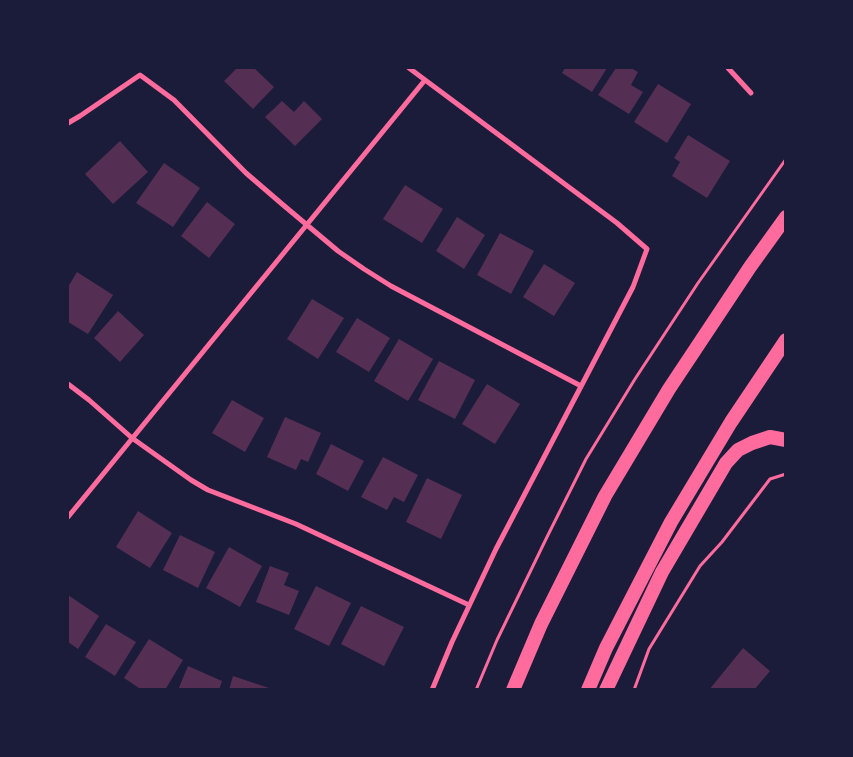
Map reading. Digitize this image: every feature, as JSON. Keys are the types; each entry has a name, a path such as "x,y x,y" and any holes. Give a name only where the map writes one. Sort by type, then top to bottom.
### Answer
{"highway":[{"path":"513,690 541,624 605,496 669,389 750,267 786,217"},
{"path":"588,690 606,648 671,522 731,422 786,340"},
{"path":"606,690 662,572 726,463 738,450 752,443 770,437 786,440"}],"street":[{"path":"409,68 610,218 647,249 633,287 521,499 452,642 432,690"},
{"path":"728,68 751,93"},
{"path":"68,123 140,75 174,100 246,173 338,251 391,286 581,386"},
{"path":"68,517 425,80"},
{"path":"68,384 132,438 208,490 296,524 469,606"}],"path":[{"path":"476,690 522,588 586,459 698,283 786,159"},
{"path":"634,690 649,649 700,566 722,542 770,480 786,474"}],"building":[{"path":"237,68 254,68 274,87 253,109 224,81"},
{"path":"565,68 607,68 592,92 562,73"},
{"path":"616,68 631,68 638,72 631,85 643,92 629,114 598,95"},
{"path":"658,84 691,104 667,143 634,122"},
{"path":"282,101 294,112 304,101 322,119 295,146 265,117"},
{"path":"688,135 730,161 707,198 672,176 680,162 674,158"},
{"path":"120,141 148,172 113,204 85,174"},
{"path":"164,163 200,188 173,227 136,203"},
{"path":"405,185 443,209 422,243 383,219"},
{"path":"207,202 235,224 209,258 181,236"},
{"path":"457,217 485,235 464,269 436,251"},
{"path":"500,233 534,251 511,294 477,275"},
{"path":"544,264 575,283 554,316 523,297"},
{"path":"77,272 113,295 88,334 68,322 68,287"},
{"path":"312,299 344,318 318,359 287,339"},
{"path":"118,311 144,335 120,362 94,338"},
{"path":"357,318 390,338 369,372 336,352"},
{"path":"399,339 433,359 408,401 374,381"},
{"path":"439,361 475,380 455,419 418,400"},
{"path":"487,384 520,404 495,444 462,424"},
{"path":"232,400 264,418 245,452 212,433"},
{"path":"285,417 321,433 308,462 301,459 296,470 267,457"},
{"path":"331,444 364,461 348,491 316,474"},
{"path":"383,457 418,475 404,502 394,497 387,510 361,497"},
{"path":"427,478 462,495 441,539 406,522"},
{"path":"138,511 172,533 150,568 116,547"},
{"path":"180,535 215,552 198,588 163,570"},
{"path":"229,547 262,566 240,607 206,588"},
{"path":"270,566 289,573 284,585 299,591 289,615 256,602"},
{"path":"316,586 351,603 329,646 294,629"},
{"path":"68,595 99,616 78,649 68,642"},
{"path":"361,606 404,627 384,666 341,644"},
{"path":"106,624 136,642 115,676 85,657"},
{"path":"149,639 183,660 165,690 142,690 124,678"},
{"path":"743,648 770,671 754,690 709,690"},
{"path":"188,666 222,681 219,690 178,690"},
{"path":"233,676 272,689 272,690 229,690"}]}
